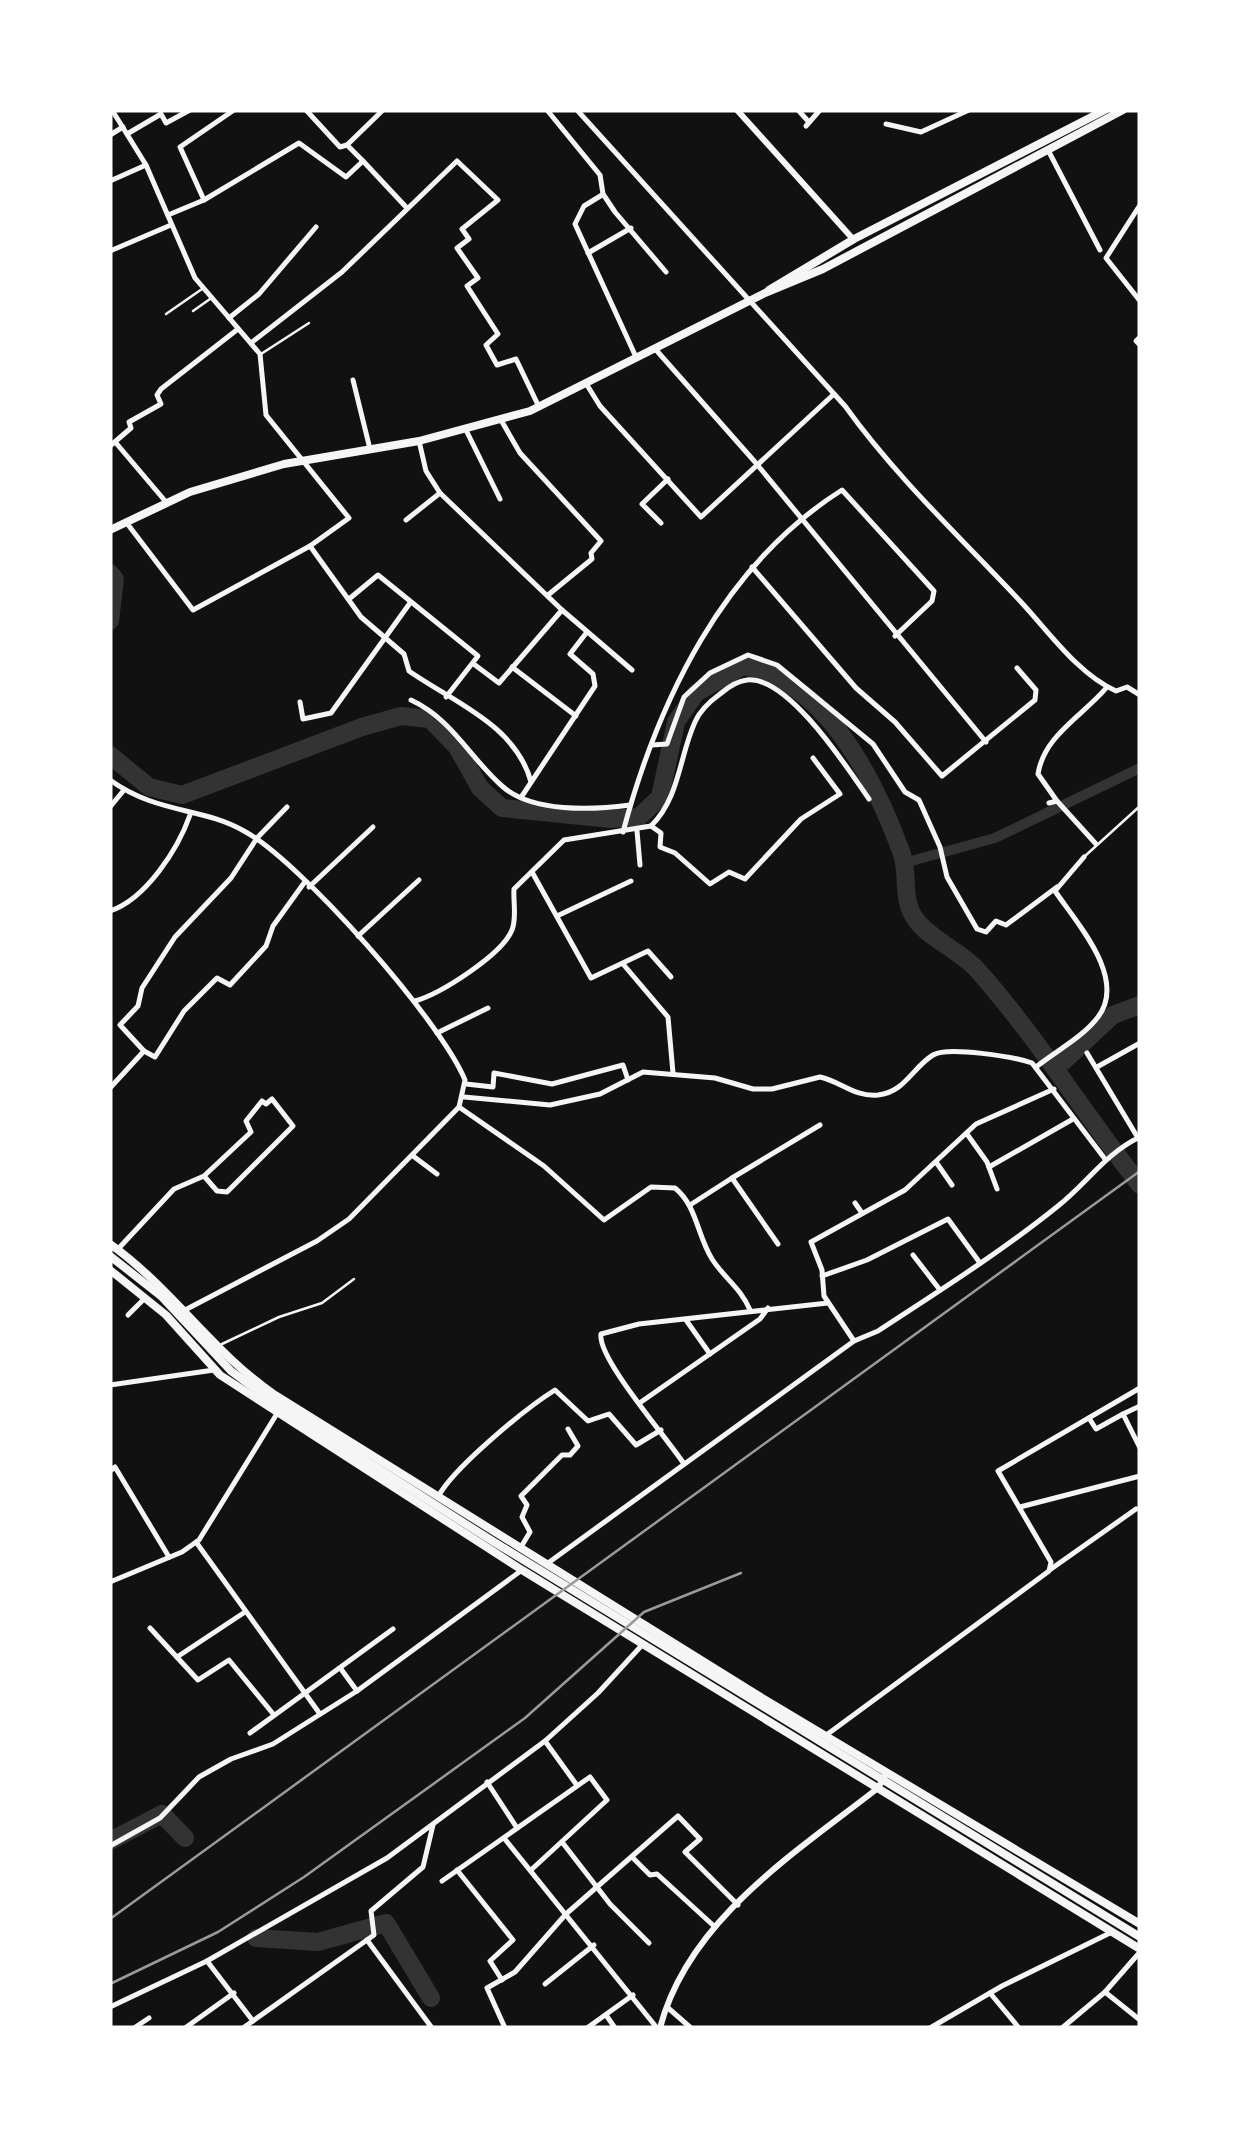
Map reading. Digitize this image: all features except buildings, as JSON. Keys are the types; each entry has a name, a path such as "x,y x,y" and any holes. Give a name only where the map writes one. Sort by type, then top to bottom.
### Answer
{"main road":[{"path":"789,280 854,240 1105,110"},
{"path":"110,530 166,502 303,460 466,430 539,407 1123,110"},
{"path":"113,1250 185,1310 228,1361 275,1396 754,1693 1140,1924"},
{"path":"113,1250 231,1371 282,1408 1139,1936"},
{"path":"110,1270 146,1297 212,1369 268,1406 522,1570 1140,1950"},
{"path":"212,1369 210,1352 217,1349"},
{"path":"212,1369 227,1370 228,1361"},
{"path":"268,1406 275,1396"},
{"path":"610,1624 619,1610"},
{"path":"746,1707 754,1693"}],"street":[{"path":"112,110 146,165 170,225 203,288 260,354 266,415 349,517 310,546 193,610 126,522"},
{"path":"110,135 162,114 166,123 190,110"},
{"path":"204,200 180,147 211,130 234,110"},
{"path":"306,110 340,147 347,145 382,110"},
{"path":"547,110 600,176 603,194 666,272"},
{"path":"577,110 834,394 877,448 1065,650 1107,687 1116,691 1127,687 1140,695"},
{"path":"738,110 854,240"},
{"path":"798,110 807,123 820,110"},
{"path":"886,124 921,132 969,110"},
{"path":"168,215 204,200 299,143 346,177 363,161"},
{"path":"347,145 406,208"},
{"path":"1048,150 1100,250"},
{"path":"251,343 342,272 457,161 498,200 462,228 469,239 457,248 478,278 468,286 498,334 486,344 496,364 516,359 539,407"},
{"path":"110,181 146,165"},
{"path":"603,194 584,206 575,218 638,360"},
{"path":"1140,205 1106,258 1140,301"},
{"path":"110,251 170,225"},
{"path":"229,318 259,294 316,227"},
{"path":"588,253 631,228"},
{"path":"166,502 113,444 131,428 129,422 136,416 146,416 161,404 157,393 174,377 238,329"},
{"path":"1140,337 1136,341 1140,345"},
{"path":"657,350 756,462 986,742"},
{"path":"353,380 370,450"},
{"path":"587,385 600,406 701,517 756,462 834,394"},
{"path":"500,420 520,452 601,540 590,553 592,559 548,595"},
{"path":"466,430 500,499"},
{"path":"419,440 426,471 440,493 562,610 632,670"},
{"path":"660,523 642,504 668,479"},
{"path":"624,831 652,745 682,674 752,567 801,519 847,491 932,588 932,600 896,636"},
{"path":"406,520 440,493"},
{"path":"310,546 382,637 404,654 409,671 494,726 528,771 530,782"},
{"path":"752,567 941,776 948,776 1036,698 1036,690 1017,668"},
{"path":"350,599 378,574 478,656 475,665 446,698"},
{"path":"300,702 303,719 331,713 410,603"},
{"path":"475,665 498,683 562,610"},
{"path":"522,796 595,686 592,674 570,654 586,632"},
{"path":"652,745 666,744 684,697 702,680 740,656 769,660 872,744 906,792 918,800 952,888 982,934 996,922 1006,925 1047,890 1056,887 1087,854"},
{"path":"512,668 576,716"},
{"path":"415,1001 444,991 506,938 514,923 514,889 564,840 638,831 650,826 668,806 698,714 725,690 744,680 763,682 797,708 827,740 869,800"},
{"path":"1096,844 1038,774 1042,758 1061,732 1107,687"},
{"path":"412,700 456,733 505,789 587,810 630,805"},
{"path":"650,826 661,833 660,847 675,853 710,884 728,872 745,879 801,818 840,794 812,758"},
{"path":"110,780 124,790 231,824 258,838 358,936 415,1001 465,1084 459,1107 361,1208 317,1241 185,1310"},
{"path":"110,807 124,790"},
{"path":"1049,803 1058,802"},
{"path":"287,807 258,838 232,878 174,937 140,994 138,1006 120,1026 144,1051 156,1057 185,1010 217,978 230,985 266,946 273,926 306,886 372,827"},
{"path":"110,910 132,899 180,841 189,813"},
{"path":"638,831 640,865"},
{"path":"532,872 591,978 651,951 671,977"},
{"path":"358,936 419,880"},
{"path":"556,916 631,881"},
{"path":"1038,1066 1098,1017 1106,996 1104,974 1092,945 1056,893 1056,887"},
{"path":"623,964 668,1017 674,1074"},
{"path":"437,1033 488,1008"},
{"path":"1097,1067 1140,1043"},
{"path":"464,1097 550,1105 600,1094 643,1072 772,1090 820,1077 854,1094 874,1095 898,1088 929,1058 945,1050 1026,1060 1038,1066 1107,1158"},
{"path":"110,1088 144,1051"},
{"path":"545,1565 854,1341 878,1331 980,1263 1080,1188 1107,1158 1139,1138 1087,1053"},
{"path":"465,1084 492,1087 494,1074 552,1084 623,1066 628,1080"},
{"path":"854,1341 828,1303 812,1242 904,1190 976,1124 1054,1089"},
{"path":"113,1250 174,1189 204,1176 236,1150 251,1132 246,1122 262,1101 272,1099 293,1126 227,1192 217,1190 204,1176"},
{"path":"459,1107 544,1166 604,1220 651,1186 675,1188 690,1206 713,1261 740,1290 750,1310"},
{"path":"989,1167 1074,1119"},
{"path":"690,1206 820,1126"},
{"path":"967,1134 989,1167 997,1188"},
{"path":"413,1156 437,1174"},
{"path":"936,1162 952,1184"},
{"path":"732,1178 778,1244"},
{"path":"856,1203 862,1214"},
{"path":"822,1276 866,1260 948,1218 980,1263"},
{"path":"913,1255 940,1290"},
{"path":"128,1316 146,1297"},
{"path":"684,1464 601,1344 600,1335 750,1310 828,1303"},
{"path":"641,1402 760,1320 768,1308"},
{"path":"686,1320 710,1354"},
{"path":"110,1385 212,1369"},
{"path":"1051,1569 998,1470 1140,1388"},
{"path":"438,1498 448,1480 477,1453 555,1390 588,1421 609,1414 636,1445 661,1430"},
{"path":"1088,1418 1096,1429 1140,1406"},
{"path":"110,1582 196,1542 278,1412"},
{"path":"1123,1414 1140,1448"},
{"path":"520,1549 530,1532 522,1516 527,1505 521,1496 563,1454 572,1454 578,1446 568,1429"},
{"path":"110,1471 116,1468 169,1557"},
{"path":"1020,1506 1140,1476"},
{"path":"825,1736 1136,1509"},
{"path":"196,1542 320,1715"},
{"path":"110,1846 160,1818 199,1777 231,1759 273,1744 357,1691 522,1570"},
{"path":"176,1658 246,1612"},
{"path":"150,1628 200,1680 229,1660 274,1716"},
{"path":"250,1733 393,1630"},
{"path":"110,2007 208,1961 328,1895 545,1741 598,1693 642,1644"},
{"path":"340,1668 357,1691"},
{"path":"545,1741 576,1784"},
{"path":"659,2028 681,1971 715,1927 772,1871 878,1788 887,1772"},
{"path":"442,1881 590,1777 608,1799 531,1870"},
{"path":"486,1782 517,1828"},
{"path":"505,2028 487,1988 515,1972 566,1914 598,1890 678,1816 700,1839 686,1852 738,1905"},
{"path":"243,2028 367,1940 372,1909 422,1867 434,1822"},
{"path":"504,1838 659,2028"},
{"path":"562,1842 598,1890 649,1944"},
{"path":"632,1858 651,1876 657,1874 715,1927"},
{"path":"457,1870 514,1940 490,1961 502,1980"},
{"path":"930,2028 1112,1932"},
{"path":"367,1940 432,2028"},
{"path":"545,1984 594,1945"},
{"path":"1065,2027 1105,1992 1140,1950"},
{"path":"208,1961 253,2020"},
{"path":"1105,1992 1140,2020"},
{"path":"990,1993 1019,2028"},
{"path":"185,2028 234,1994"},
{"path":"587,2028 633,1995"},
{"path":"666,2006 691,2028"},
{"path":"606,2015 615,2028"},
{"path":"134,2028 149,2018"}],"lane":[{"path":"166,314 203,288"},
{"path":"193,311 211,298"},
{"path":"260,354 309,323"},
{"path":"1087,854 1140,806"},
{"path":"217,1349 279,1317 322,1303 354,1279"}],"waterway":[{"path":"110,573 115,579 110,621"},
{"path":"110,755 149,787 182,795 362,727 401,716 430,719 457,747 480,788 502,808 611,819 639,817 660,797 676,722 696,693 743,666 773,675 823,713 862,766 902,854 908,904 916,920 973,966 1002,998 1140,1185"},
{"path":"904,863 995,838 1140,768"},
{"path":"1055,1063 1064,1061 1113,1015 1140,1005"},
{"path":"110,1841 162,1814 185,1838"},
{"path":"256,1938 318,1942 386,1923 431,1998"}],"railway":[{"path":"110,1919 1140,1171"},
{"path":"110,1984 218,1932 304,1877 525,1718 644,1612 741,1573"}]}
